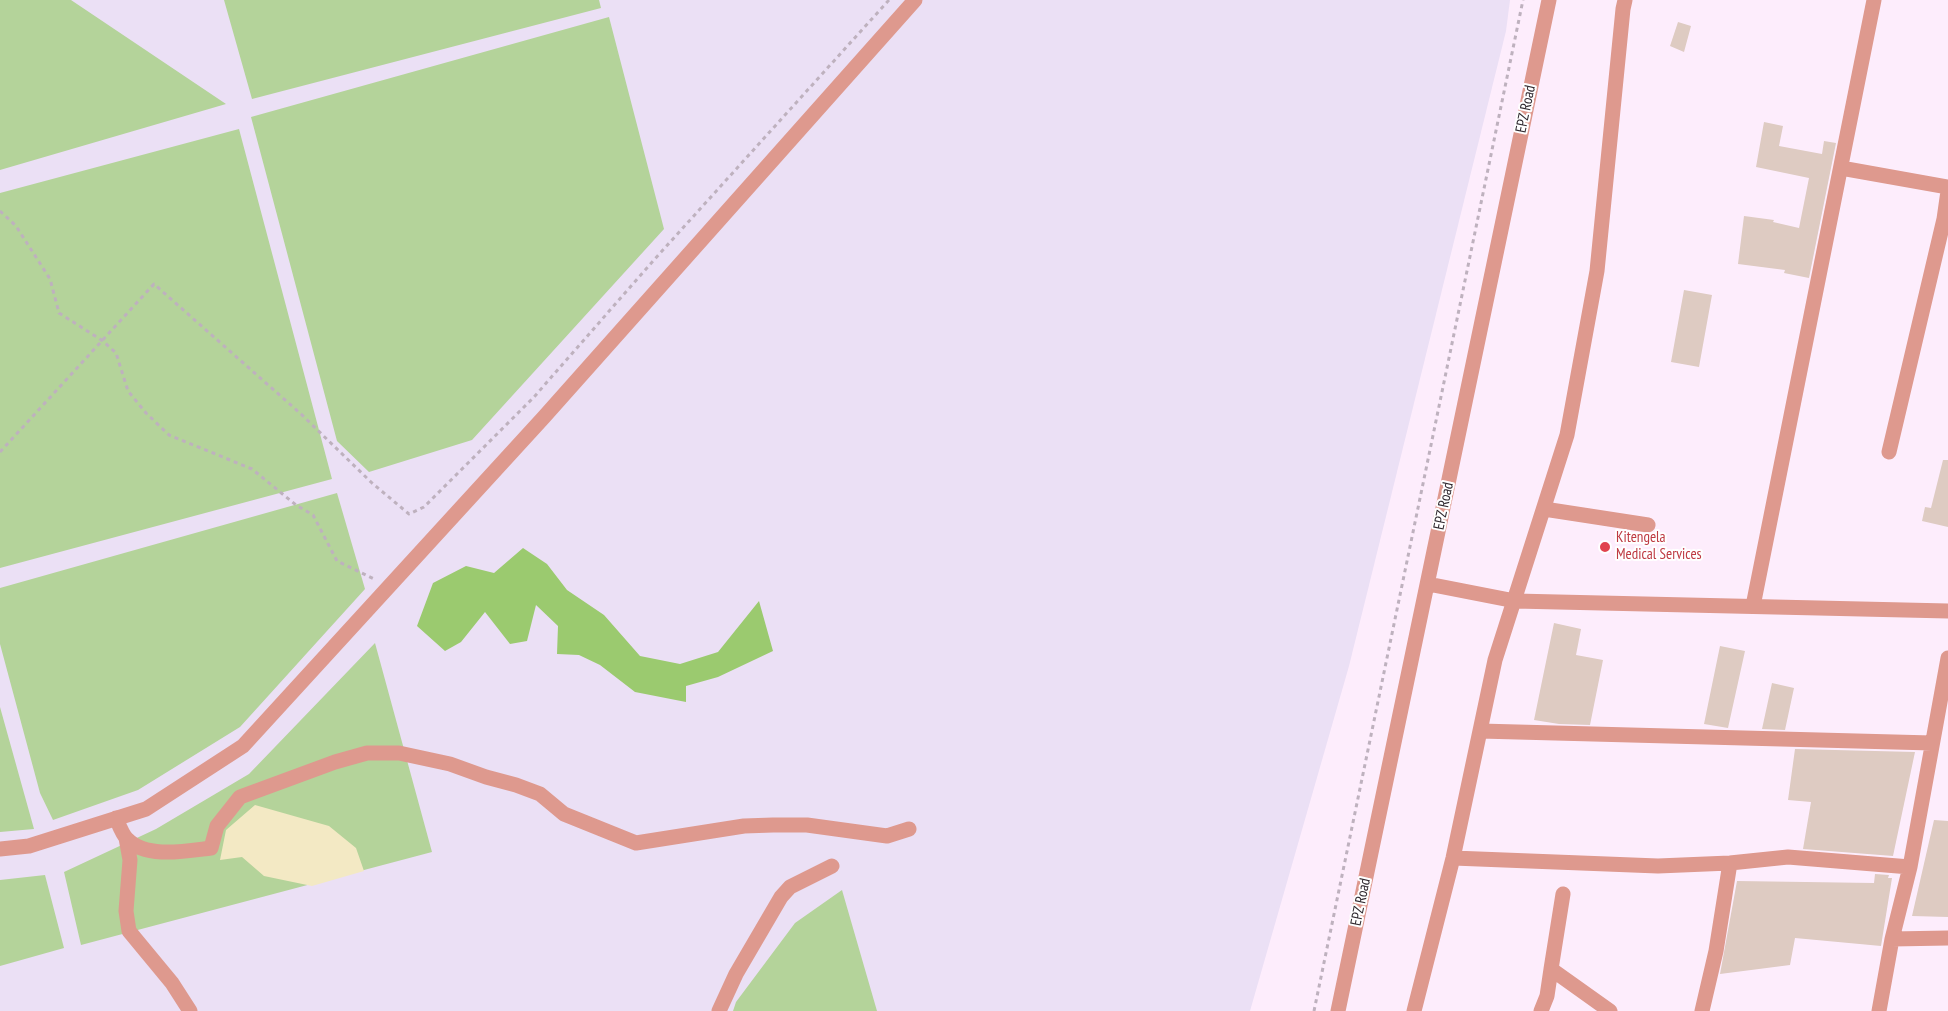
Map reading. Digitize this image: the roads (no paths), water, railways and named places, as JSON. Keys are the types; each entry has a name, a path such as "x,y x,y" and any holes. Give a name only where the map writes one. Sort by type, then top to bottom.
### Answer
{"street":[{"path":"0,849 30,846 146,809 243,746 550,409 914,0"},
{"name":"EPZ Road","path":"1338,1011 1549,0"},
{"path":"1414,1011 1453,858 1495,660 1566,435 1597,271 1622,10 1625,0"},
{"path":"1753,606 1874,0"},
{"path":"1841,168 1948,187"},
{"path":"1889,452 1946,219 1948,191"},
{"path":"1544,509 1648,525"},
{"path":"1428,584 1515,601 1948,611"},
{"path":"1878,1011 1892,939 1910,867 1938,737 1948,658"},
{"path":"1480,731 1938,737"},
{"path":"126,838 140,849 173,851 211,848 217,826 240,797 335,762 367,754 399,753 450,764 540,794 564,814 636,843 736,827 773,825 807,825 887,836 909,829"},
{"path":"116,818 126,838 130,860 126,911 129,931 172,983 190,1011"},
{"path":"1453,858 1658,866 1730,863 1788,857 1910,867"},
{"path":"1702,1011 1716,951 1730,863"},
{"path":"719,1011 736,974 781,897 790,887 832,866"},
{"path":"1541,1011 1547,996 1563,894"},
{"path":"1892,939 1948,938"},
{"path":"1551,969 1610,1011"}],"place":[{"name":"Kitengela Medical Services","path":"1605,547"}]}
